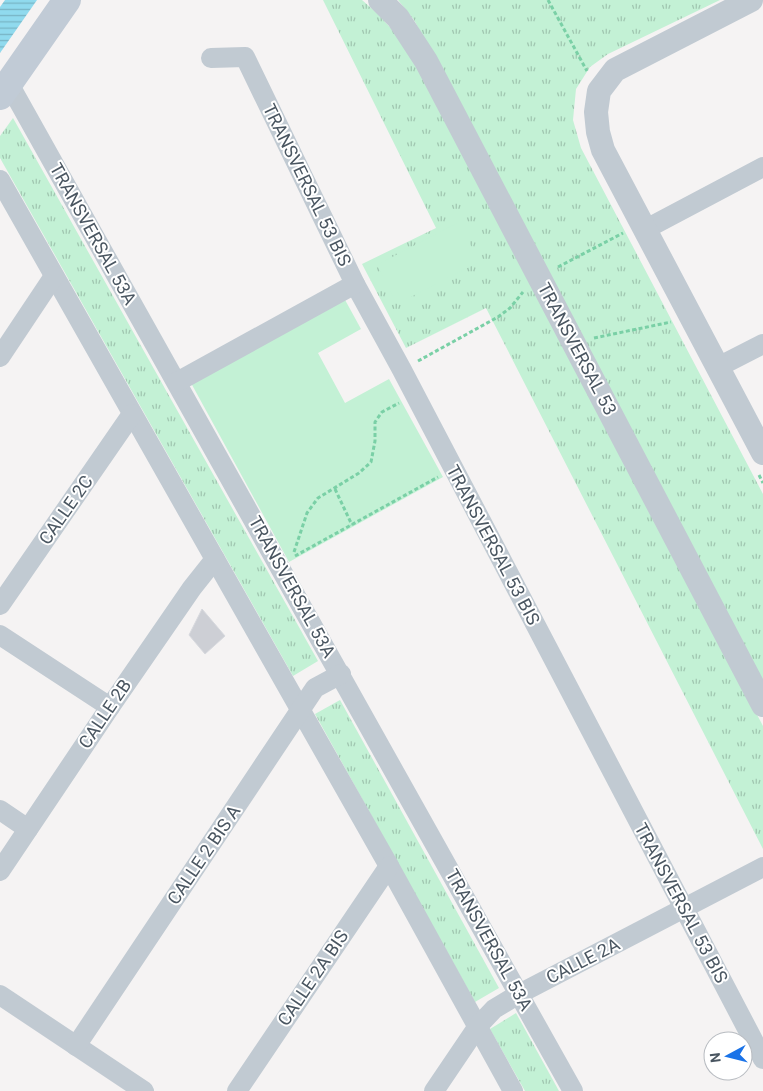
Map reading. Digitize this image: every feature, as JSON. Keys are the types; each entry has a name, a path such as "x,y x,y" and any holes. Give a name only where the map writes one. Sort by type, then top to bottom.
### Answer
{"main road":[{"path":"4,90 67,0"}],"street":[{"name":"TRANSVERSAL 53","path":"380,0 398,18 426,61 763,705"},
{"path":"752,0 615,70 594,84 598,132 603,150 763,453"},
{"name":"TRANSVERSAL 53 BIS","path":"211,58 245,57 355,284 415,394 763,1059"},
{"name":"TRANSVERSAL 53A","path":"4,90 177,382 573,1091"},
{"path":"642,227 763,167"},
{"path":"0,180 389,866 513,1091"},
{"path":"0,357 54,276"},
{"path":"177,382 355,284"},
{"path":"718,368 763,344"},
{"name":"CALLE 2C","path":"0,606 132,414"},
{"name":"CALLE 2B","path":"0,871 192,588 215,559"},
{"path":"0,635 110,707"},
{"name":"CALLE 2 BIS A","path":"76,1046 316,688 341,674"},
{"path":"0,810 28,829"},
{"name":"CALLE 2A BIS","path":"238,1091 389,866"},
{"name":"CALLE 2A","path":"434,1091 478,1026 494,1009 519,994 763,867"},
{"path":"0,995 144,1091"}],"path":[{"path":"548,0 594,84"},
{"path":"402,370 498,317 510,308 529,285 540,277 642,227"},
{"path":"573,342 677,321"},
{"path":"415,394 382,412 375,422 375,441 371,462 359,473 318,498 307,513 292,558 453,469"},
{"path":"335,489 352,525"}],"green space":[{"path":"323,0 362,0 396,34 422,76 763,726 763,849 486,308 406,348 362,264 436,228"},
{"path":"398,0 720,0 608,54 590,67 576,89 573,120 581,148 763,494 763,683 482,145 414,20"},
{"path":"13,118 318,661 293,676 0,158 0,136"},
{"path":"459,222 479,262 397,304 377,265"},
{"path":"344,298 361,329 318,353 345,403 389,379 443,477 289,562 191,383"},
{"path":"340,700 499,988 475,1002 315,714"},
{"path":"516,1013 559,1091 525,1091 490,1029"}],"water":[{"path":"5,0 37,0 0,53 0,7"}],"building":[{"path":"202,609 225,636 205,654 189,635"}]}
